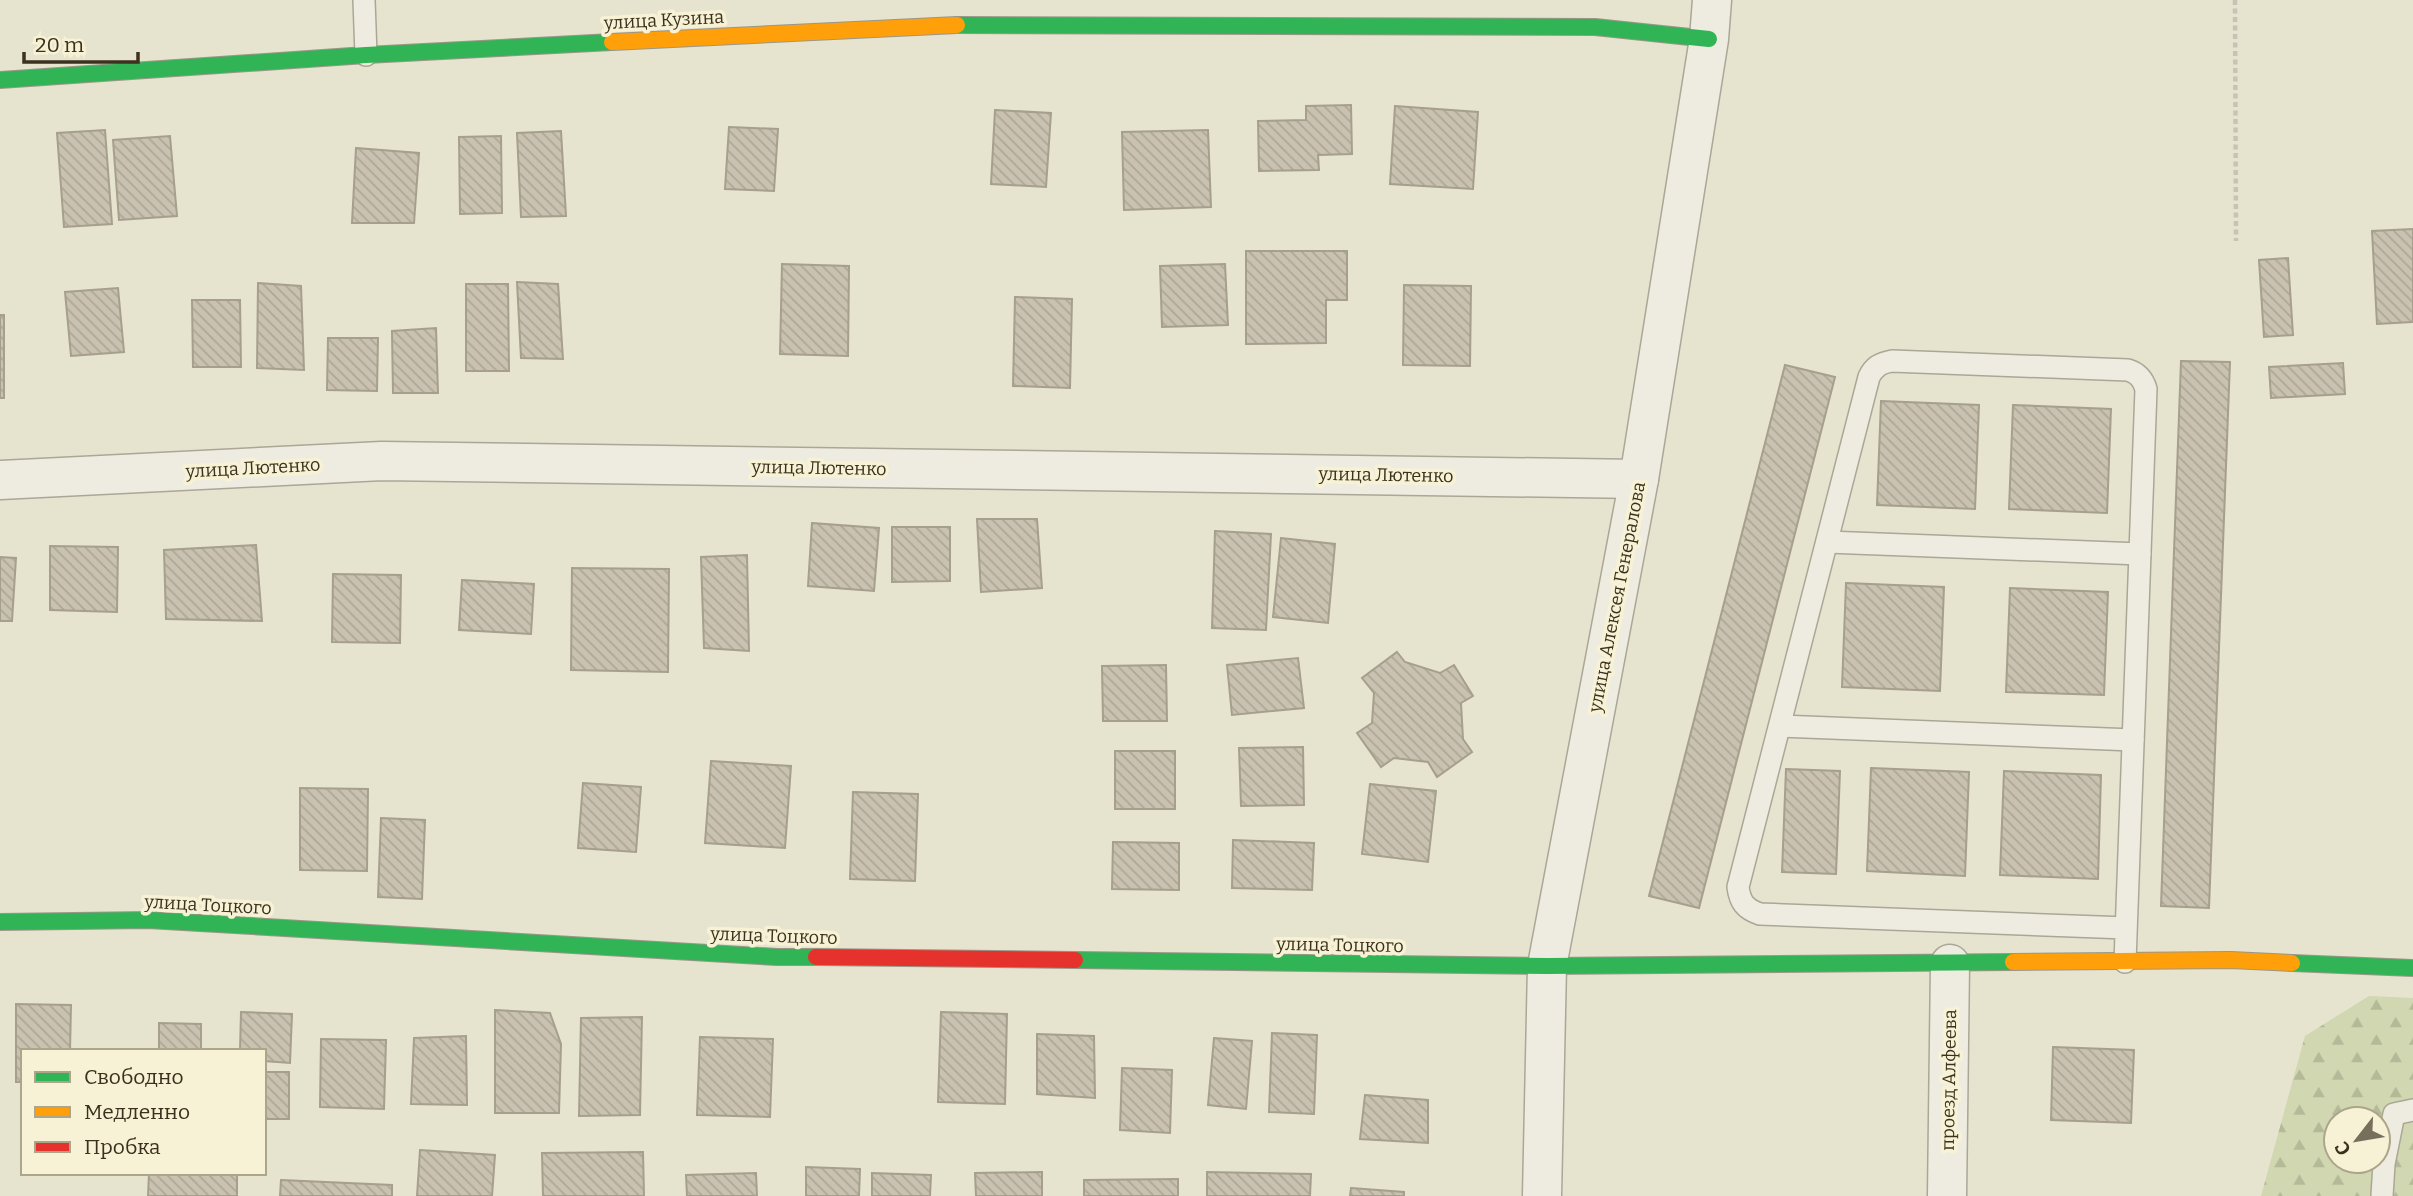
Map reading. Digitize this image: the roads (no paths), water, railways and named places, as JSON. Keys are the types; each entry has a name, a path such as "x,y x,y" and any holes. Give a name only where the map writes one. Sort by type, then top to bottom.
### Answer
{"street":[{"name":"улица Алексея Генералова","path":"1542,1196 1547,966 1639,479 1709,39 1712,0"},
{"name":"улица Кузина","path":"0,80 366,55 936,25 1595,27 1709,39"},
{"name":"улица Лютенко","path":"0,480 382,461 1639,479"},
{"name":"улица Тоцкого","path":"0,922 148,920 776,957 1547,966 2231,960 2413,968"},
{"name":"проезд Алфеева","path":"1947,1196 1950,964"}],"lane":[{"path":"365,0 366,55"},
{"path":"2125,962 2146,389 2144,381 2136,372 1882,362 1873,368 1869,377 1738,887 1740,898 1750,911 1773,914 2126,928"},
{"path":"1827,542 2140,554"},
{"path":"1780,726 2133,740"},
{"path":"2382,1196 2384,1164 2394,1114 2413,1110"}]}
